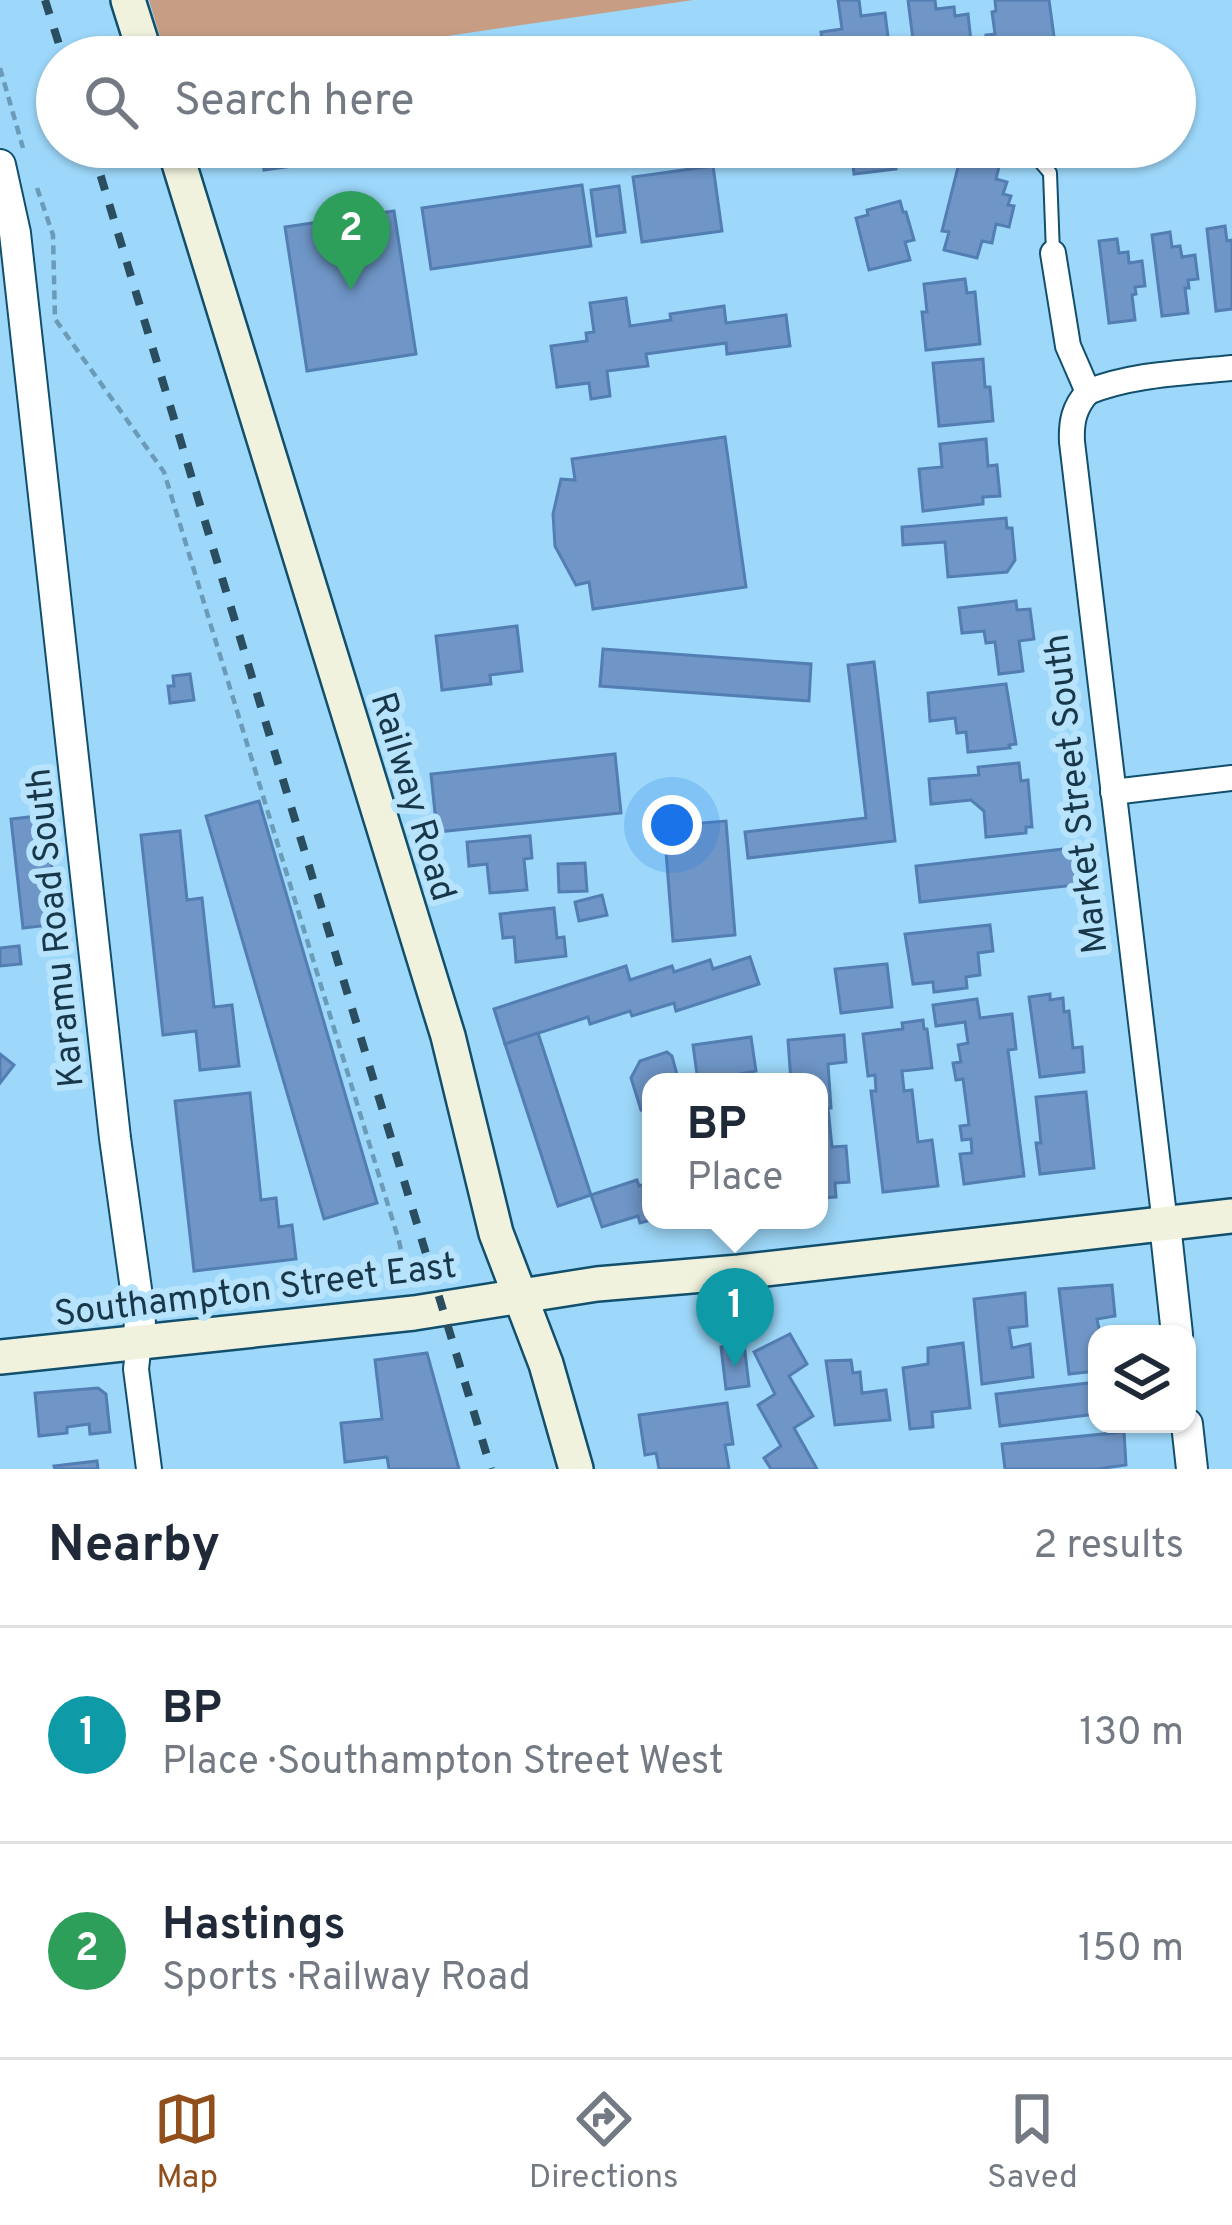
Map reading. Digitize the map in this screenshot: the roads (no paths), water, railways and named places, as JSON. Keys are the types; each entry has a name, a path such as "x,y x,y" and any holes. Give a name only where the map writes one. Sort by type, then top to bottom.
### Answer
{"main road":[{"path":"128,0 139,36"},
{"name":"Railway Road","path":"180,168 448,1036 496,1233 546,1364 576,1469"},
{"name":"Southampton Street East","path":"0,1357 414,1313 597,1284 1232,1216"}],"street":[{"name":"Karamu Road South","path":"18,160 14,233 115,1138 140,1318 136,1369 149,1469"},
{"path":"1053,253 1068,346 1088,392 1108,383 1232,368"},
{"name":"Market Street South","path":"1088,392 1073,416 1072,442 1176,1325"},
{"path":"1114,792 1232,778"},
{"path":"1188,1433 1192,1469"}],"lane":[{"path":"1046,168 1053,253"}],"railway":[{"path":"45,0 56,36"},
{"path":"98,168 491,1469"}],"place":[{"name":"Hastings","path":"351,290"},
{"name":"BP","path":"735,1367"}]}
